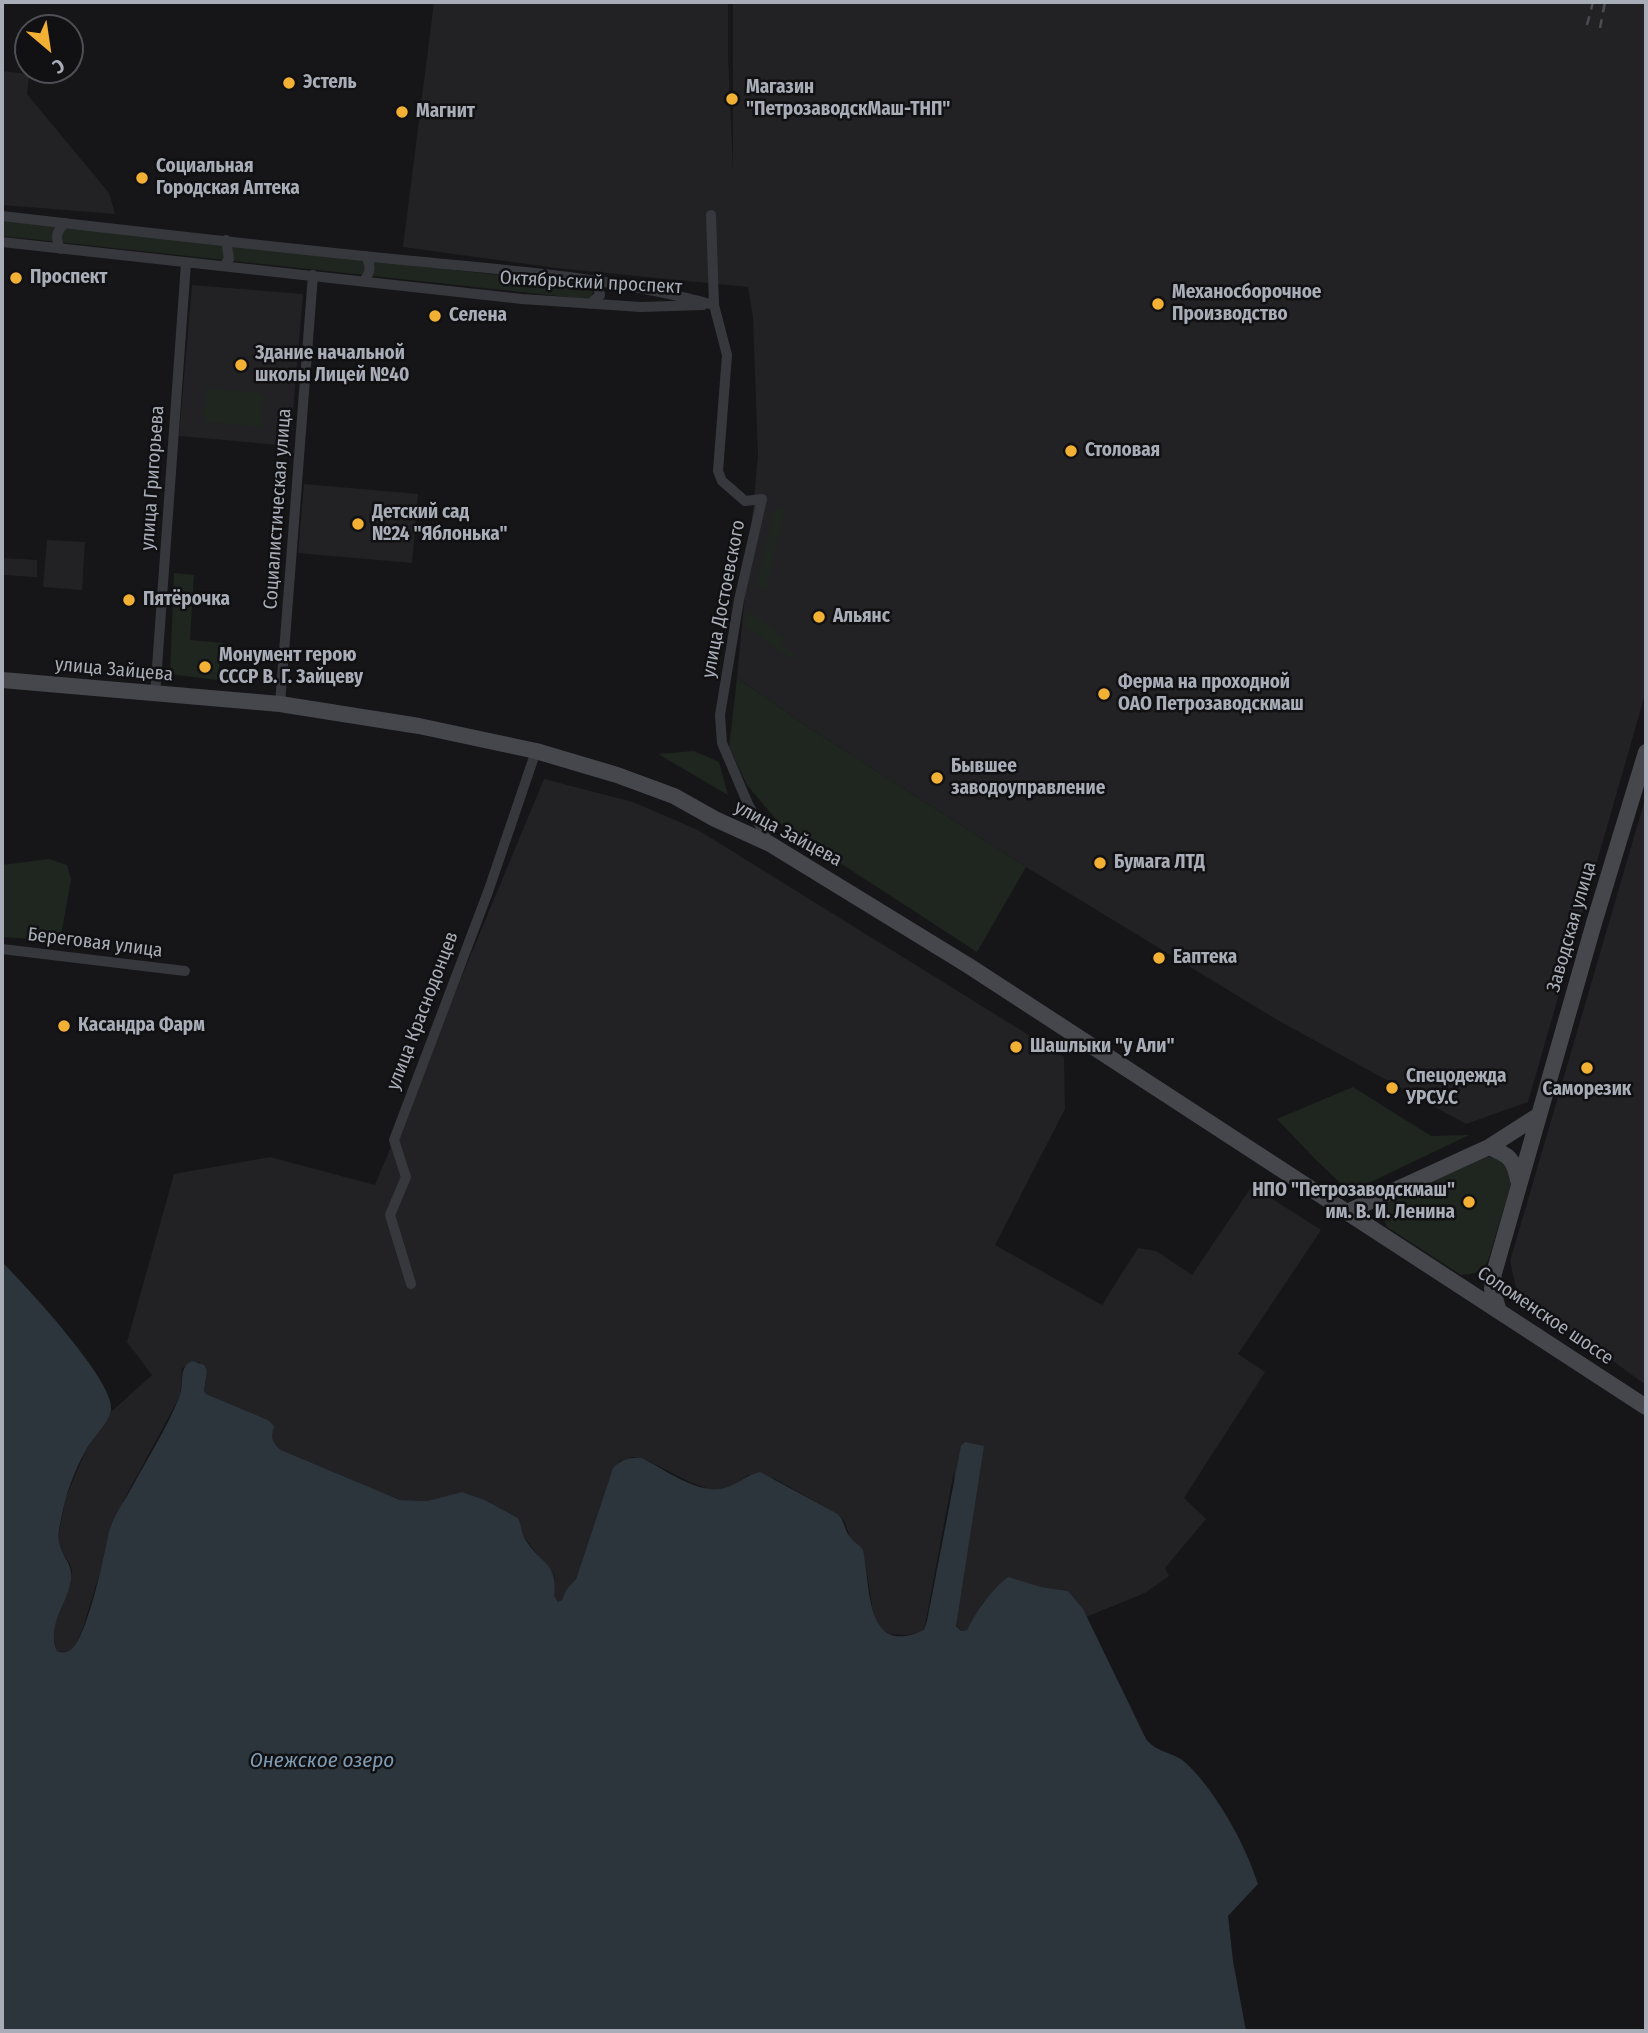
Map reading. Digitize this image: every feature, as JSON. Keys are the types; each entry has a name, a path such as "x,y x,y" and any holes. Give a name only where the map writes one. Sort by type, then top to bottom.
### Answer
{"main road":[{"name":"улица Зайцева","path":"2,680 280,705 419,726 536,751 618,775 674,796 715,819 770,844 969,966 1457,1283"},
{"name":"Заводская улица","path":"1494,1273 1518,1182 1646,752"},
{"path":"1347,1212 1489,1147 1539,1115"},
{"path":"1489,1147 1515,1164 1518,1182"},
{"path":"1380,1234 1376,1220 1377,1210 1387,1193"},
{"path":"1457,1283 1471,1285 1494,1273"},
{"path":"1494,1273 1492,1289 1499,1311"},
{"name":"Соломенское шоссе","path":"1457,1283 1646,1407"}],"street":[{"name":"улица Достоевского","path":"711,215 714,305 727,355 718,471 722,481 745,501 762,499 739,600 720,715 722,743 748,804 770,844"},
{"name":"Октябрьский проспект","path":"2,216 596,280 666,292 714,305"},
{"path":"61,248 56,236 65,223"},
{"path":"224,266 229,259 226,240"},
{"name":"Октябрьский проспект","path":"2,242 590,304 640,307 714,305"},
{"path":"364,281 371,266 366,256"},
{"name":"улица Григорьева","path":"155,695 187,263"},
{"name":"Социалистическая улица","path":"280,705 313,275"},
{"path":"590,304 600,295 596,280"},
{"name":"улица Краснодонцев","path":"411,1284 390,1215 406,1177 394,1140 488,892 536,751"},
{"name":"Береговая улица","path":"2,950 185,971"}],"shaded area":[{"path":"434,2 728,2 733,169 733,2 1646,2 1646,691 1528,1102 1466,1124 1274,1018 1026,867 808,727 737,678 758,455 753,318 748,287 556,268 403,247"},
{"path":"2,71 14,72 14,84 28,84 27,94 109,193 115,214 2,205"},
{"path":"2,220 590,285 593,291 592,297 586,299 2,236"},
{"name":"Здание начальной школы Лицей №40","path":"192,285 303,294 290,446 179,436"},
{"path":"206,388 264,394 261,427 203,422"},
{"name":"Детский сад №24 \"Яблонька\"","path":"304,484 418,494 412,563 298,553"},
{"path":"775,508 785,510 766,588 756,586"},
{"path":"47,540 85,542 82,590 43,587"},
{"path":"2,558 37,560 37,577 2,575"},
{"path":"174,573 194,575 190,640 223,643 217,680 170,674"},
{"path":"747,613 755,614 784,638 781,644 794,654 791,659 743,624"},
{"path":"737,678 808,727 1026,867 977,952 780,824 747,785 729,747"},
{"path":"694,751 719,762 728,795 658,754"},
{"path":"544,779 633,802 698,830 1064,1057 1065,1109 995,1245 1102,1305 1138,1248 1156,1251 1192,1275 1252,1186 1321,1230 1238,1354 1265,1372 1184,1498 1206,1519 1165,1568 1169,1576 1145,1593 1086,1617 1068,1591 1041,1587 984,1601 967,1630 961,1631 956,1624 954,1471 924,1631 907,1635 891,1634 881,1629 874,1619 865,1560 838,1514 775,1479 748,1475 734,1485 709,1489 642,1458 632,1457 620,1461 613,1469 576,1579 558,1602 553,1596 554,1575 523,1536 518,1518 485,1500 462,1492 427,1501 400,1500 281,1450 272,1441 270,1435 273,1429 268,1420 204,1392 207,1371 199,1362 182,1368 180,1396 112,1522 104,1559 82,1631 68,1652 57,1651 52,1633 70,1585 72,1571 60,1549 58,1538 66,1497 86,1450 112,1411 152,1375 127,1342 174,1174 270,1157 375,1185"},
{"path":"1646,796 1646,1385 1517,1292 1510,1261"},
{"path":"49,859 67,865 71,880 60,941 2,937 2,865"},
{"path":"1353,1087 1431,1136 1469,1135 1350,1192 1277,1119"},
{"path":"1487,1157 1504,1164 1512,1181 1488,1261 1480,1270 1461,1275 1387,1227 1384,1212 1392,1199"}],"water":[{"name":"Онежское озеро","path":"2,1262 66,1333 109,1396 111,1410 108,1419 78,1466 59,1530 59,1540 71,1575 54,1633 54,1642 60,1652 67,1652 75,1645 86,1623 113,1520 168,1422 181,1393 184,1368 192,1361 204,1365 207,1371 204,1391 206,1394 268,1420 274,1426 274,1442 281,1450 400,1500 427,1501 462,1492 485,1500 518,1518 530,1547 551,1570 555,1585 554,1596 558,1602 576,1579 613,1468 626,1459 642,1458 681,1480 703,1488 729,1487 760,1472 838,1514 850,1537 863,1550 870,1599 880,1626 890,1634 904,1636 924,1630 961,1446 965,1442 984,1446 956,1626 961,1631 967,1630 984,1601 1008,1577 1041,1587 1068,1591 1083,1609 1146,1739 1155,1747 1182,1760 1209,1789 1238,1836 1258,1884 1228,1916 1246,2031 2,2031"}],"railway":[{"path":"1587,25 1593,2"},
{"path":"1600,28 1605,2"}],"place":[{"name":"Эстель","path":"289,83"},
{"name":"Магазин \"ПетрозаводскМаш-ТНП\"","path":"732,99"},
{"name":"Магнит","path":"402,112"},
{"name":"Социальная Городская Аптека","path":"142,178"},
{"name":"Проспект","path":"16,278"},
{"name":"Механосборочное Производство","path":"1158,304"},
{"name":"Селена","path":"435,316"},
{"name":"Здание начальной школы Лицей №40","path":"241,365"},
{"name":"Столовая","path":"1071,451"},
{"name":"Детский сад №24 \"Яблонька\"","path":"358,524"},
{"name":"Пятёрочка","path":"129,600"},
{"name":"Альянс","path":"819,617"},
{"name":"Монумент герою СССР В. Г. Зайцеву","path":"205,667"},
{"name":"Ферма на проходной ОАО Петрозаводскмаш","path":"1104,694"},
{"name":"Бывшее заводоуправление","path":"937,778"},
{"name":"Бумага ЛТД","path":"1100,863"},
{"name":"Еаптека","path":"1159,958"},
{"name":"Касандра Фарм","path":"64,1026"},
{"name":"Шашлыки \"у Али\"","path":"1016,1047"},
{"name":"Саморезик","path":"1587,1068"},
{"name":"Спецодежда УРСУ.С","path":"1392,1088"},
{"name":"НПО \"Петрозаводскмаш\" им. В. И. Ленина","path":"1469,1202"}]}
